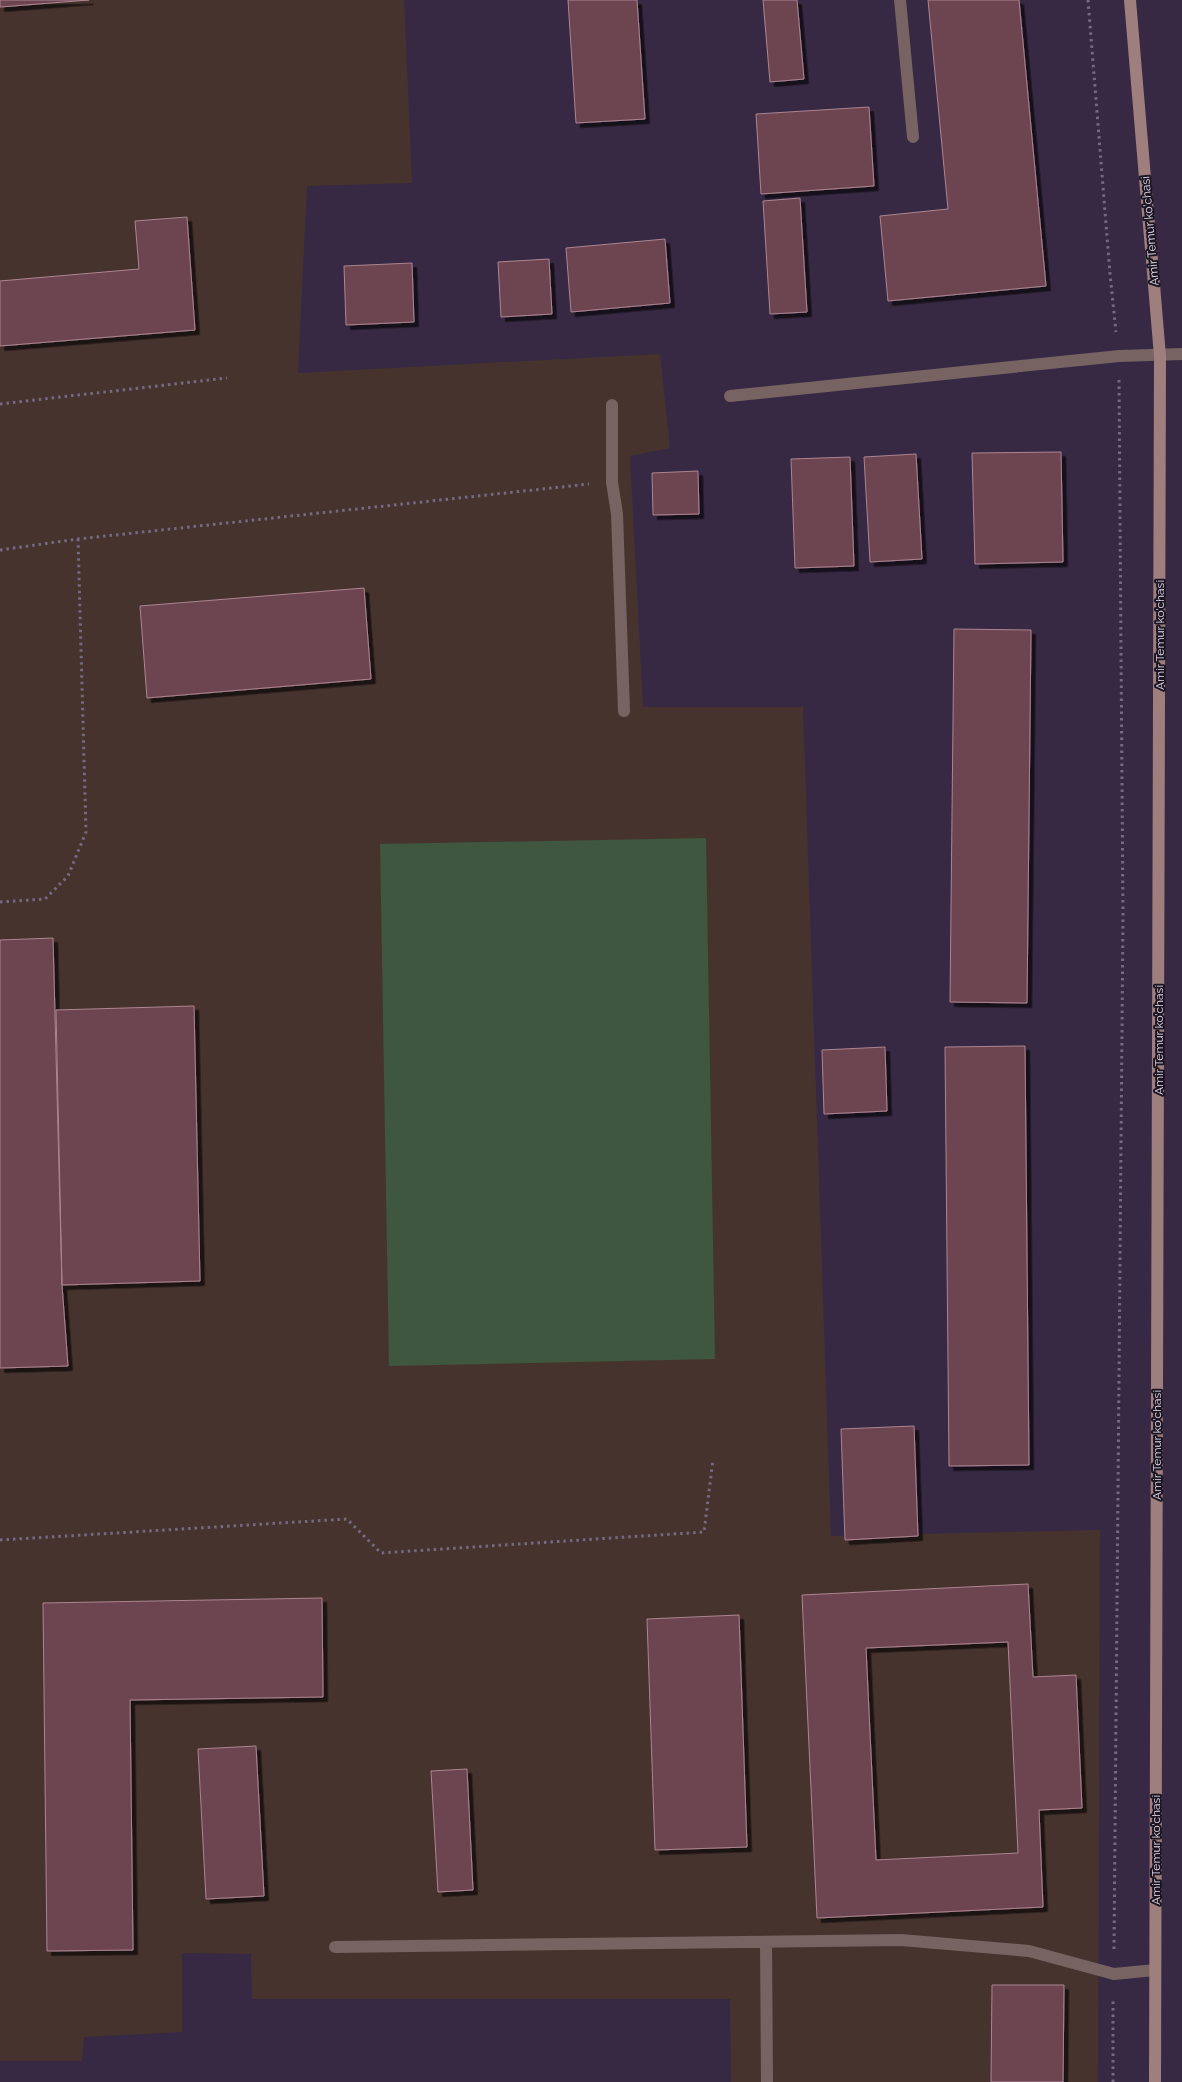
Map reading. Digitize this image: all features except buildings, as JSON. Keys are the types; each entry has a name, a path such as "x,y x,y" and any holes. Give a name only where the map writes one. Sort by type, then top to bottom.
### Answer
{"main road":[{"name":"Amir Temur ko'chasi","path":"1130,0 1160,356 1155,2082"}],"street":[{"path":"900,0 913,137"},
{"path":"730,396 1119,356 1182,354"},
{"path":"612,405 612,482 617,514 624,711"},
{"path":"335,1947 901,1940 1030,1951 1114,1974 1155,1970"},
{"path":"766,1942 767,2082"}],"path":[{"path":"1088,0 1110,274 1119,356 1123,917 1113,2082"},
{"path":"0,404 227,378"},
{"path":"0,550 78,539 612,482"},
{"path":"0,902 44,899 68,876 86,832 78,539"},
{"path":"0,1540 347,1519 381,1553 704,1532 713,1459"}],"shaded area":[{"path":"0,0 404,0 412,183 307,186 298,373 660,354 670,448 630,456 643,707 803,707 831,1536 1100,1530 1098,2082 731,2082 730,1999 252,1999 251,1954 182,1953 182,2032 84,2037 82,2061 0,2061"}],"green space":[{"path":"706,838 715,1359 389,1366 380,844"}]}
